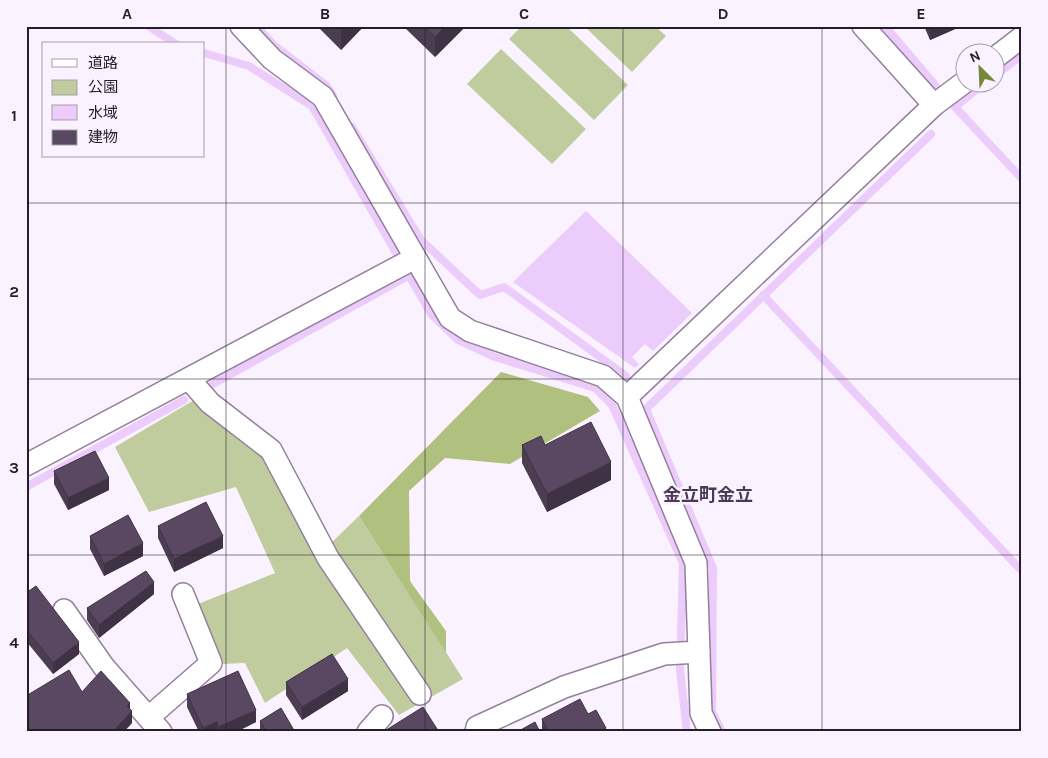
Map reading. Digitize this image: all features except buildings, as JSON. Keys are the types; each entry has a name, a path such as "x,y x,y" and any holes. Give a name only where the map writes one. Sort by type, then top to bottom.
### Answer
{"street":[{"path":"241,26 272,59 323,97 450,318 470,331 603,376 627,397 696,563 701,714 710,732"},
{"path":"863,26 934,105"},
{"path":"1006,49 1022,37"},
{"path":"627,397 934,105 956,88"},
{"path":"26,465 415,258"},
{"path":"189,378 210,403 271,450 328,558 420,694"},
{"path":"64,610 104,667 155,724 211,664 183,594"},
{"path":"476,732 477,727 564,687 664,654 699,652"},
{"path":"368,732 382,716"}],"green space":[{"path":"522,26 566,26 628,85 594,120 509,39"},
{"path":"584,26 655,26 666,36 632,72"},
{"path":"501,49 586,129 552,164 467,84"},
{"path":"501,372 588,397 600,411 510,464 445,458 409,491 410,581 446,631 446,653 359,516"},
{"path":"211,390 272,437 329,545 359,516 463,679 399,715 347,648 265,703 245,663 222,664 198,604 275,573 236,487 149,512 115,447"}],"water":[{"path":"586,211 692,313 653,351 645,344 632,357 639,364 635,368 513,282"}],"waterway":[{"path":"148,26 173,42"},
{"path":"256,26 275,46 327,86 333,96"},
{"path":"885,26 936,86"},
{"path":"205,53 249,66 312,106 431,314 458,340 492,356 595,388 612,405 683,563 680,669 687,732"},
{"path":"1006,67 1022,55"},
{"path":"974,92 955,107 1022,179"},
{"path":"352,127 421,240 480,295 504,287 626,376"},
{"path":"722,732 712,712 713,568 646,409 931,134"},
{"path":"213,384 408,276"},
{"path":"763,295 1020,569 1022,568"},
{"path":"26,487 184,400"}],"district":[{"name":"金立町金立","path":"708,495"}]}
